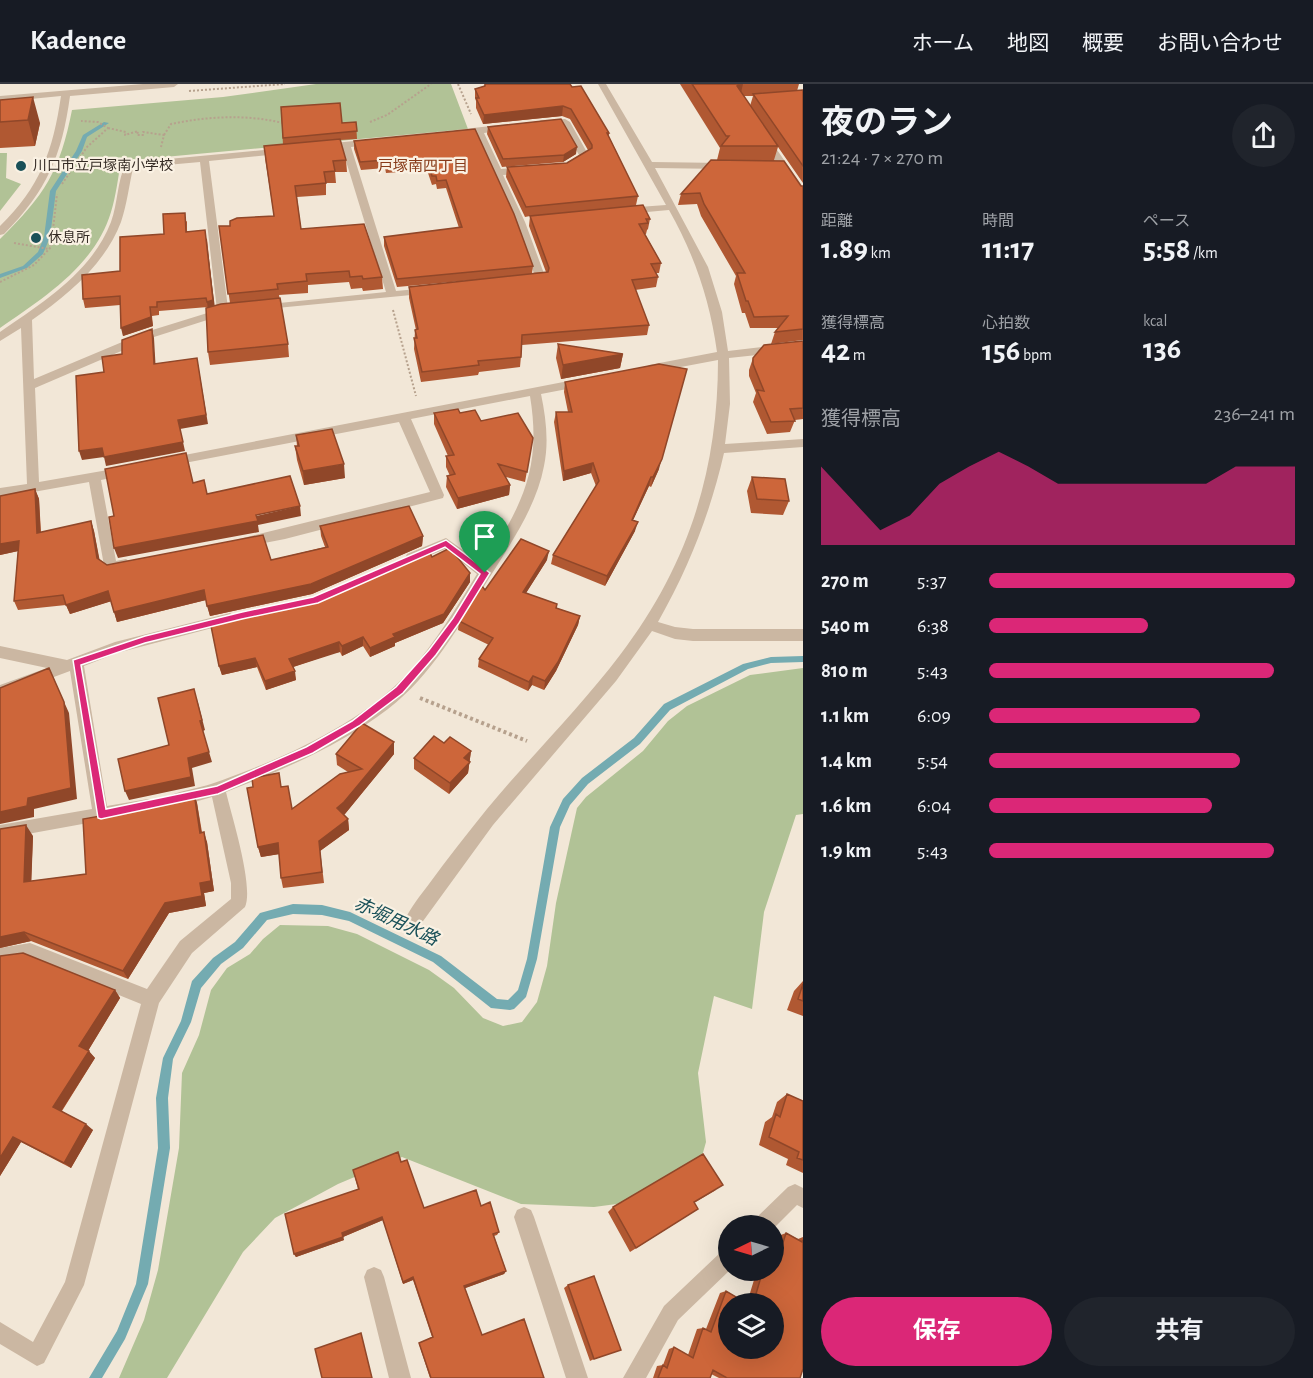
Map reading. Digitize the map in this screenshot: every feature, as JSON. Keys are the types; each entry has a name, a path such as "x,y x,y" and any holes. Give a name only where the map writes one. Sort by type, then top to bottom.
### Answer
{"street":[{"path":"52,95 53,84"},
{"path":"0,99 52,95 69,90 174,84"},
{"path":"412,922 447,871 497,807 606,684 650,624 674,584 693,541 719,449 725,387 716,310 702,267 673,207 602,84"},
{"path":"0,232 40,185 54,159 69,90"},
{"path":"445,134 565,122 584,156 566,167 554,168"},
{"path":"478,130 498,172 526,221 542,279 519,281"},
{"path":"759,130 803,194"},
{"path":"311,149 390,140"},
{"path":"346,145 391,298"},
{"path":"0,337 65,290 98,253 115,226 129,165 299,150"},
{"path":"204,158 234,311"},
{"path":"648,165 739,166"},
{"path":"773,167 784,167"},
{"path":"498,172 543,169"},
{"path":"614,212 673,207"},
{"path":"29,386 115,346 161,329 234,311 391,298 438,290"},
{"path":"26,320 33,487"},
{"path":"641,371 723,355 803,346"},
{"path":"0,493 94,477 594,380"},
{"path":"0,832 101,815 218,790 309,750 356,724 400,690 456,621 525,508 535,485 540,461 541,431 535,391"},
{"path":"234,543 285,534 438,495 403,416"},
{"path":"719,449 803,443"},
{"path":"94,477 110,567 144,561"},
{"path":"402,562 446,543 485,573"},
{"path":"0,691 145,640 242,615"},
{"path":"650,624 675,633 693,635 803,635"},
{"path":"0,651 72,664"},
{"path":"72,664 101,815"},
{"path":"0,1332 37,1356 74,1285 151,999 186,947 239,902 239,883 218,790"},
{"path":"0,956 30,951 151,999"},
{"path":"773,1215 795,1194 803,1198"},
{"path":"524,1218 577,1378"},
{"path":"634,1378 671,1313 718,1268"},
{"path":"374,1277 400,1378"}],"path":[{"path":"253,87 285,84"},
{"path":"373,128 369,122 401,108 431,84"},
{"path":"458,84 478,130"},
{"path":"159,155 164,135 171,124 252,115 292,125"},
{"path":"84,121 126,132 125,135 131,135 131,131 138,131 136,135 143,135 143,132 164,135"},
{"path":"0,282 27,269 49,249 52,242 57,193 88,144 107,127"},
{"path":"9,242 49,249"},
{"path":"391,298 418,404"},
{"path":"400,690 530,742"}],"green space":[{"path":"316,84 451,84 468,129 121,161 111,212 93,249 66,279 0,328 0,239 29,209 48,181 62,150 72,110 223,97"},
{"path":"0,153 7,153 6,178 21,184 0,211"},
{"path":"803,668 803,814 796,815 764,912 752,1009 714,996 698,1073 706,1142 697,1174 654,1199 594,1207 521,1204 402,1157 338,1184 275,1218 243,1252 167,1378 119,1378 144,1320 158,1270 179,1148 182,1073 199,1035 211,990 227,968 250,954 280,925 328,926 357,934 429,970 454,988 483,1018 503,1026 522,1022 537,1002 547,966 556,903 577,808 586,797 643,751 668,721 687,706 750,675"}],"building":[{"path":"485,84 581,86 609,133 607,133 638,196 526,207 507,167 567,163 592,148 592,145 571,109 563,106 484,115 476,98 479,98 475,89"},
{"path":"692,84 740,84 737,86 778,146 721,146 729,136 726,136"},
{"path":"803,90 803,166 753,94"},
{"path":"33,97 28,120 0,122 0,100"},
{"path":"340,103 342,123 356,122 357,131 283,138 281,107"},
{"path":"561,119 577,147 564,155 503,159 488,127"},
{"path":"475,129 514,214 533,266 397,279 384,237 462,227 446,180 437,181 436,176 432,176 428,161 386,164 385,160 360,162 354,141"},
{"path":"340,139 346,160 333,161 335,171 324,172 326,183 295,186 301,229 364,224 382,277 363,279 362,276 350,277 349,271 306,274 307,281 277,284 278,289 228,294 219,226 230,226 230,221 237,218 274,216 264,146"},
{"path":"711,160 784,161 803,186 803,329 775,332 788,316 754,317 737,273 745,273 704,204 700,193 681,194"},
{"path":"643,205 650,219 646,219 648,223 639,224 661,263 651,264 658,277 632,280 649,325 522,335 521,357 478,361 479,365 422,372 414,338 417,338 415,330 418,329 409,287 548,272 549,268 530,216"},
{"path":"185,213 186,232 205,230 213,300 207,302 206,298 157,302 157,307 150,307 151,317 121,328 120,296 83,299 82,275 120,271 120,237 164,234 163,214"},
{"path":"280,298 288,344 208,352 206,308 221,304"},
{"path":"152,329 154,364 197,358 206,415 178,420 183,442 104,457 102,448 79,451 76,376 104,372 102,357 122,354 122,340"},
{"path":"803,341 803,408 790,409 795,421 771,422 757,390 764,391 753,364 753,358 764,345"},
{"path":"558,344 623,354 563,365"},
{"path":"659,364 687,369 662,459 651,477 632,520 638,522 607,576 553,555 599,481 593,463 564,471 556,412 572,412 565,382"},
{"path":"458,409 460,413 475,410 481,421 518,413 533,438 527,472 498,464 510,485 458,498 447,476 455,474 446,456 454,455 434,413"},
{"path":"332,429 344,464 303,471 295,446 299,446 296,435"},
{"path":"186,453 193,483 204,480 207,494 290,476 300,506 256,515 258,521 114,548 109,517 114,516 105,469"},
{"path":"752,477 785,479 789,501 757,499"},
{"path":"35,489 37,533 91,521 97,558 107,565 263,535 271,560 328,547 320,526 409,506 423,536 311,584 207,606 204,590 114,612 108,591 66,605 63,595 14,601 19,541 0,544 0,496"},
{"path":"521,539 549,551 523,592 557,604 556,608 580,616 558,662 545,681 533,676 529,682 479,659 493,638 459,621 482,586 485,590"},
{"path":"450,548 470,573 444,614 393,634 395,637 370,648 363,637 342,646 339,642 289,659 295,671 265,681 255,658 219,666 210,621 319,598 428,549 432,557"},
{"path":"49,668 64,702 71,788 28,798 27,806 0,812 0,688"},
{"path":"194,689 209,752 188,758 191,777 125,791 118,759 169,745 158,698"},
{"path":"362,723 394,742 337,808 348,819 319,841 322,872 281,878 278,843 258,847 247,788 253,787 252,778 279,773 281,787 288,786 292,809 340,774 362,769 336,754"},
{"path":"434,736 444,743 450,737 471,751 464,758 470,762 450,783 414,758"},
{"path":"194,793 200,833 204,832 211,881 200,883 202,896 165,903 123,971 24,932 0,937 0,829 26,825 24,882 86,874 83,819 129,811 128,807"},
{"path":"23,953 115,990 79,1046 89,1051 53,1107 86,1124 64,1163 13,1137 0,1158 0,956"},
{"path":"803,984 803,1001 798,999"},
{"path":"787,1094 803,1101 803,1160 797,1158 799,1152 769,1137 776,1114 780,1117"},
{"path":"398,1152 401,1162 407,1160 424,1208 476,1190 481,1206 490,1202 499,1232 493,1234 506,1271 464,1286 482,1335 524,1319 544,1378 431,1378 419,1343 433,1337 413,1277 403,1282 382,1217 342,1233 343,1237 294,1254 285,1214 359,1189 353,1170"},
{"path":"703,1154 723,1185 694,1202 698,1209 636,1248 613,1207"},
{"path":"786,1233 802,1242 803,1240 803,1369 800,1378 727,1378 713,1370 710,1378 658,1378 663,1365 667,1368 674,1347 693,1358 703,1328 711,1332 718,1313 718,1359 784,1359 784,1293 756,1293 760,1281 784,1281"},
{"path":"594,1276 621,1350 594,1359 568,1285"},
{"path":"361,1333 372,1378 322,1378 315,1349"}],"waterway":[{"path":"0,276 25,267 41,253 47,237 53,191 79,151 85,136 106,123"},
{"name":"赤堀用水路","path":"95,1378 121,1335 142,1284 164,1148 162,1098 168,1058 186,1022 196,985 217,961 239,945 264,916 293,909 322,910 350,917 437,959 495,1004 510,1005 522,993 532,959 555,827 566,802 585,781 637,741 667,707 746,666 771,660 803,659"}],"place":[{"name":"川口市立戸塚南小学校","path":"21,166"},
{"name":"休息所","path":"36,238"}],"district":[{"name":"戸塚南四丁目","path":"423,166"}],"route":[{"path":"446,543 485,573 456,621 400,690 356,724 309,750 218,790 194,797 101,815 76,663 115,648 145,640 242,615 315,601 446,543"}]}
